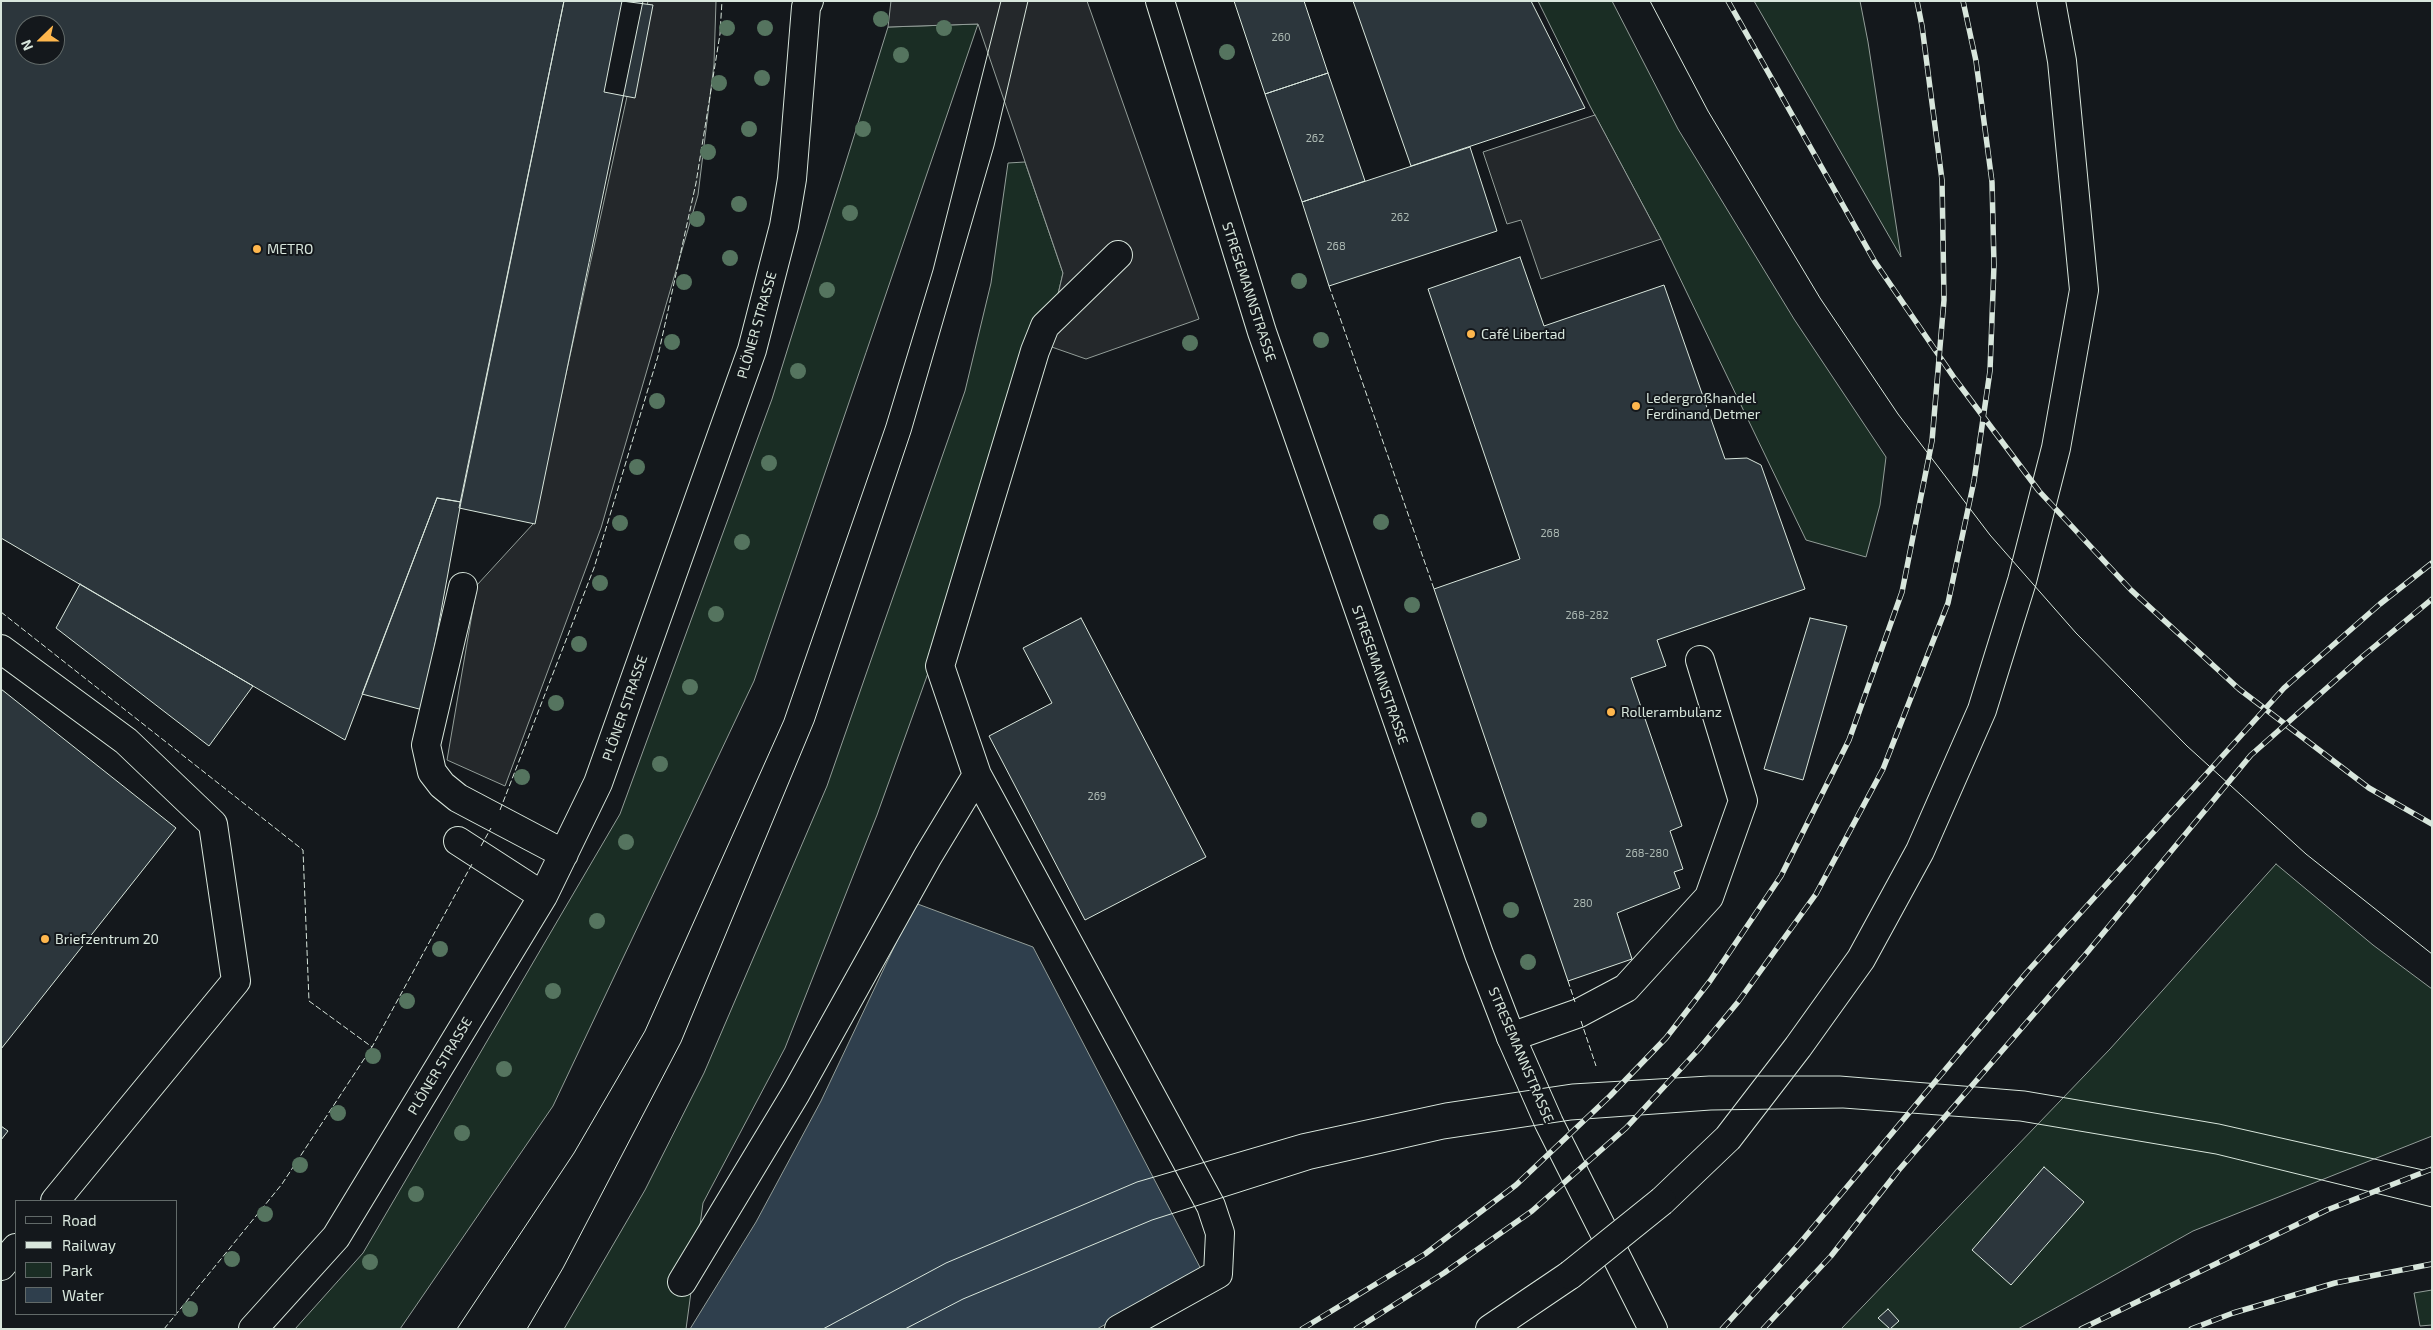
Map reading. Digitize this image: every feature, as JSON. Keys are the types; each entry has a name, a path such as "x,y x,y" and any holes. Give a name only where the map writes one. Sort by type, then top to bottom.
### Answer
{"street":[{"name":"STRESEMANNSTRASSE","path":"1160,1 1212,177 1267,348 1438,841 1511,1037 1549,1123 1653,1329"},
{"path":"1490,1329 1570,1275 1662,1201 1728,1138 1798,1047 1861,959 1920,851 1982,710 2022,581 2056,448 2084,290 2062,61 2051,1"},
{"name":"PLÖNER STRASSE","path":"253,1329 336,1238 542,896 598,783 752,350 784,226 792,179 806,3"},
{"path":"1118,255 1045,326 1035,350 940,666 977,775 1211,1206 1220,1232 1218,1274 1120,1329"},
{"path":"463,587 426,745 432,772 442,785 458,798 564,854"},
{"path":"1,649 126,741 213,824 236,981 56,1200"},
{"path":"1511,1037 1579,1013 1626,988 1709,897 1743,801 1700,660"},
{"path":"682,1282 796,1092 928,856 977,775"},
{"path":"458,841 542,896"},
{"path":"1,1266 15,1249"}],"green space":[{"path":"1538,1 1612,1 1678,129 1794,319 1886,457 1880,505 1866,557 1806,540 1661,239 1590,106"},
{"path":"1754,1 1860,1 1901,257"},
{"path":"978,24 754,681 553,1106 400,1329 295,1329 363,1253 620,814 772,399 888,27"},
{"path":"1025,162 1063,273 1046,345 877,815 785,1048 703,1203 686,1329 564,1329 645,1190 704,1073 827,786 965,391 991,283 1008,163"},
{"path":"2276,864 2373,945 2432,989 2432,1136 2193,1231 2018,1329 1841,1329 2110,1049"},
{"path":"2432,1290 2432,1325 2420,1326 2414,1293"}],"shaded area":[{"path":"648,1 716,1 714,64 698,195 601,528 505,786 447,760 477,585 533,524"},
{"path":"891,1 1087,1 1199,319 1086,359 1046,345 1063,273 978,24 888,27"},
{"path":"1595,115 1661,239 1541,279 1521,220 1507,224 1483,152"}],"water":[{"path":"915,903 1033,947 1202,1271 1097,1329 690,1329 756,1222 821,1101"}],"building":[{"name":"METRO","path":"1,1 564,1 461,502 437,498 345,740 1,538"},
{"path":"564,1 643,1 535,524 459,508"},
{"path":"622,1 653,5 635,98 604,92"},
{"path":"1234,1 1304,1 1328,73 1265,94"},
{"path":"1353,1 1531,1 1585,108 1411,166"},
{"path":"1328,73 1365,181 1302,202 1265,94"},
{"path":"1470,147 1497,231 1329,286 1302,202"},
{"path":"1520,257 1544,326 1664,285 1725,459 1747,458 1761,465 1805,589 1657,640 1666,666 1631,678 1682,826 1670,831 1683,869 1674,872 1680,888 1617,913 1632,959 1568,981 1434,589 1520,559 1428,289"},
{"path":"437,498 461,502 423,710 362,694"},
{"path":"80,584 253,686 209,746 56,628"},
{"path":"1081,618 1206,857 1085,920 989,736 1052,703 1023,648"},
{"path":"1810,618 1847,626 1803,780 1764,769"},
{"name":"Briefzentrum 20","path":"1,689 176,828 1,1049"},
{"path":"1,1126 8,1131 1,1140"},
{"path":"2044,1167 2084,1202 2011,1285 1972,1250"},
{"path":"1888,1309 1899,1321 1890,1329 1878,1318"}],"tram line":[{"path":"457,1329 574,1153 645,1031 784,720 886,425 933,270 1001,1"},
{"path":"527,1329 563,1268 681,1042 814,722 911,432 994,146 1028,1"},
{"path":"1650,1 1708,111 1820,298 1898,414 1990,535 2076,633 2187,746 2306,854 2432,954"},
{"path":"823,1329 946,1263 1137,1182 1301,1134 1445,1103 1572,1084 1709,1076 1840,1076 2025,1091 2219,1124 2432,1172"},
{"path":"905,1329 963,1299 1152,1220 1312,1169 1444,1139 1571,1120 1711,1110 1843,1108 2020,1121 2216,1154 2432,1207"}],"railway":[{"path":"1728,1 1875,262 1955,379 2039,491 2131,590 2239,689 2369,788 2432,824"},
{"path":"1302,1329 1425,1254 1516,1185 1610,1096 1666,1038 1710,981 1781,876 1849,740 1902,592 1932,441 1944,300 1942,180 1917,1"},
{"path":"1356,1329 1444,1273 1532,1211 1626,1128 1699,1049 1738,1002 1816,894 1883,769 1948,603 1974,481 1990,371 1994,265 1992,182 1976,61 1963,1"},
{"path":"1722,1329 1800,1243 2027,972 2284,688 2380,604 2432,563"},
{"path":"1763,1329 1831,1256 1898,1171 2085,955 2251,755 2363,656 2432,599"},
{"path":"2081,1329 2327,1210 2432,1169"},
{"path":"2191,1329 2233,1313 2335,1283 2432,1264"}],"fence":[{"path":"500,810 594,568 658,356 696,183 720,34 722,1"},
{"path":"1329,286 1434,589"},
{"path":"1,612 303,850 309,1001 372,1047 472,864"},
{"path":"481,846 491,828"},
{"path":"1568,981 1575,1002"},
{"path":"1581,1021 1596,1066"},
{"path":"178,1312 282,1184 372,1047"},
{"path":"164,1329 175,1315"}],"place":[{"name":"METRO","path":"257,249"},
{"name":"Café Libertad","path":"1471,334"},
{"name":"Ledergroßhandel Ferdinand Detmer","path":"1636,406"},
{"name":"Rollerambulanz","path":"1611,712"},
{"name":"Briefzentrum 20","path":"45,939"}]}
